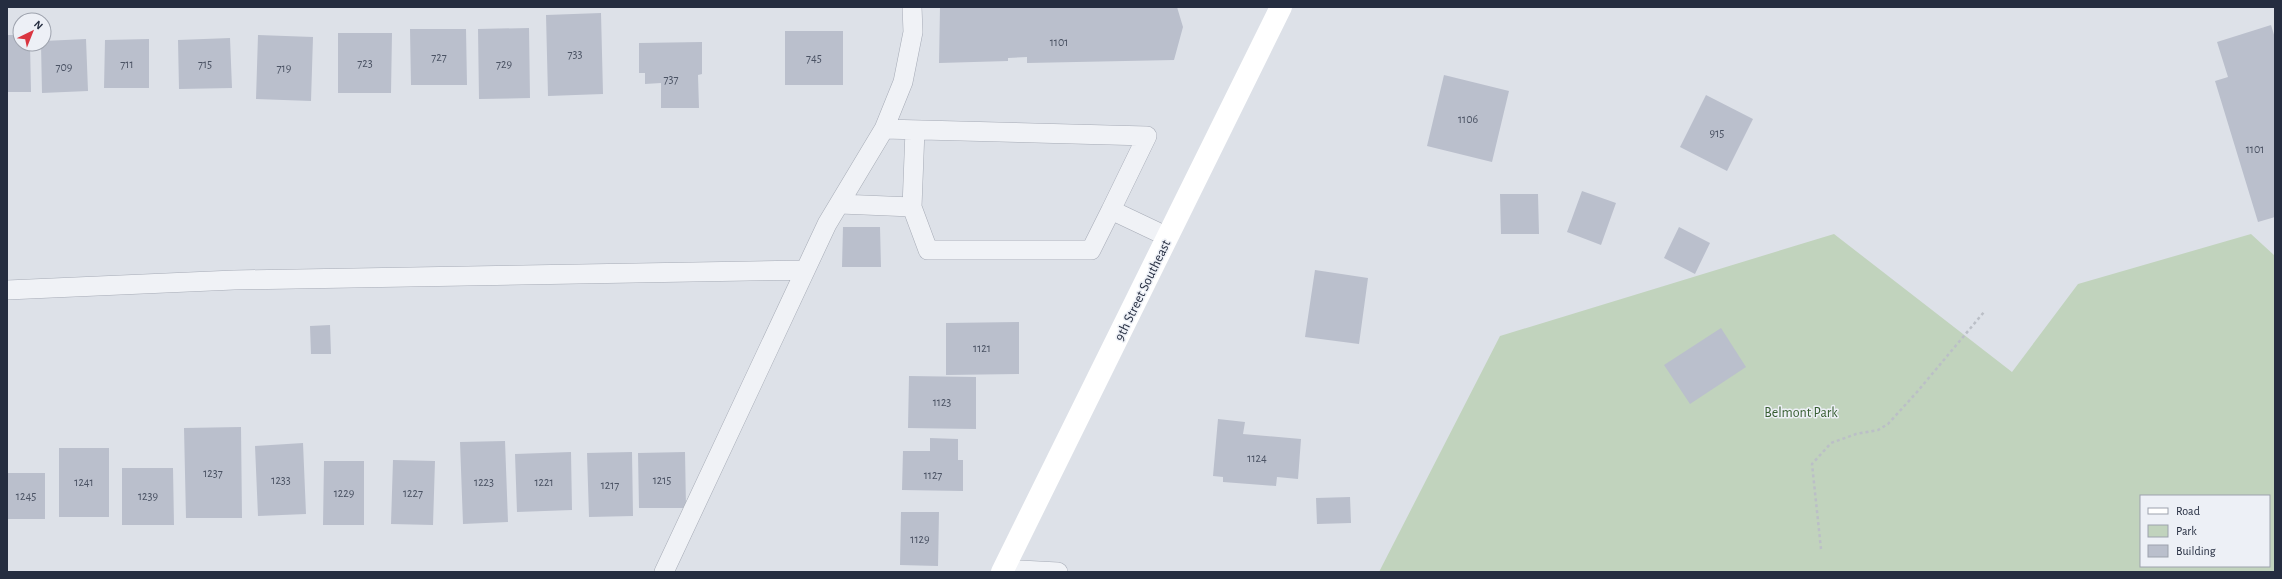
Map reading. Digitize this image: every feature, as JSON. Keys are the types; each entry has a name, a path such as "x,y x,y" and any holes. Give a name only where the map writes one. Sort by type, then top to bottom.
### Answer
{"street":[{"name":"9th Street Southeast","path":"1003,570 1281,7"}],"lane":[{"path":"664,572 805,270 840,204 884,130 903,82 912,32 912,7"},
{"path":"884,130 915,130 1147,136 1091,250 928,250 912,207 915,130"},
{"path":"840,204 912,207"},
{"path":"1111,210 1168,237"},
{"path":"7,290 234,280 805,270"},
{"path":"1003,570 1058,572"}],"path":[{"path":"1821,549 1812,464 1831,443 1856,434 1878,430 1888,424 1984,312"}],"green space":[{"name":"Belmont Park","path":"1834,234 2012,372 2078,284 2251,234 2275,256 2275,572 1379,572 1500,336"}],"building":[{"path":"940,7 1177,7 1183,27 1174,60 1027,63 1027,57 1008,58 1008,61 939,63"},
{"path":"601,13 603,94 548,96 546,15"},
{"path":"2271,25 2275,38 2275,217 2258,222 2215,81 2228,77 2217,42"},
{"path":"529,28 530,98 479,99 478,29"},
{"path":"410,29 466,29 467,85 411,85"},
{"path":"785,31 843,31 843,85 785,85"},
{"path":"338,33 392,33 391,93 338,93"},
{"path":"7,35 12,35 12,52 30,52 31,92 7,92"},
{"path":"258,35 313,37 311,101 256,99"},
{"path":"230,38 232,88 179,89 178,40"},
{"path":"86,39 88,91 42,93 41,52 52,52 52,41"},
{"path":"149,39 149,88 104,88 105,40"},
{"path":"702,42 702,74 698,75 699,108 661,108 661,83 645,84 645,73 639,73 639,43"},
{"path":"1444,75 1509,91 1492,162 1427,146"},
{"path":"1706,95 1753,119 1727,171 1680,147"},
{"path":"1582,191 1616,203 1601,245 1567,232"},
{"path":"1500,194 1538,194 1539,234 1501,234"},
{"path":"843,227 880,227 881,267 842,267"},
{"path":"1679,227 1710,243 1695,274 1664,258"},
{"path":"1315,270 1368,278 1359,344 1305,337"},
{"path":"1019,322 1019,374 946,375 946,323"},
{"path":"330,325 331,354 311,354 310,326"},
{"path":"1721,328 1746,367 1690,404 1664,365"},
{"path":"909,376 976,377 976,429 908,428"},
{"path":"1218,419 1245,422 1243,434 1301,439 1298,479 1277,477 1276,486 1223,482 1223,477 1213,476"},
{"path":"241,427 242,518 186,518 184,428"},
{"path":"930,438 958,439 958,460 963,460 963,491 902,490 903,451 930,451"},
{"path":"505,441 508,522 463,524 460,442"},
{"path":"303,443 306,514 258,516 255,446"},
{"path":"59,448 109,448 109,517 59,517"},
{"path":"571,452 572,510 517,512 515,454"},
{"path":"632,452 633,516 589,517 587,453"},
{"path":"685,452 686,508 639,508 638,453"},
{"path":"393,460 435,461 433,525 391,524"},
{"path":"324,461 364,461 364,525 323,525"},
{"path":"122,468 173,468 174,525 122,525"},
{"path":"7,473 45,473 45,519 7,519"},
{"path":"1350,497 1351,523 1317,524 1316,498"},
{"path":"901,512 939,512 938,566 900,565"}]}
